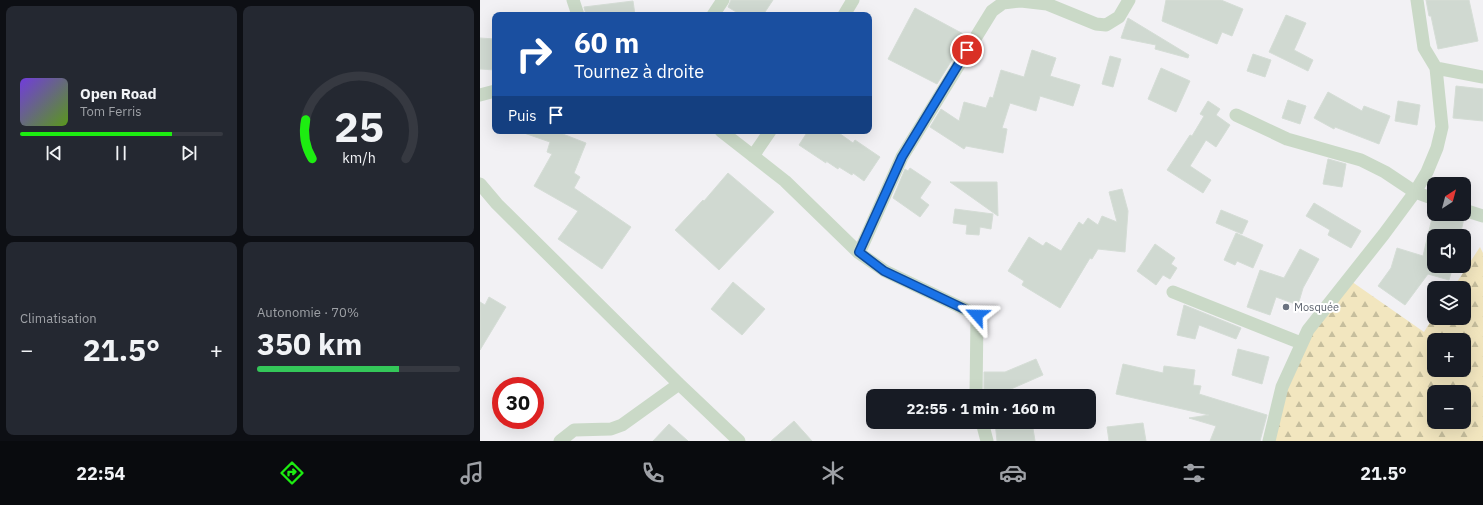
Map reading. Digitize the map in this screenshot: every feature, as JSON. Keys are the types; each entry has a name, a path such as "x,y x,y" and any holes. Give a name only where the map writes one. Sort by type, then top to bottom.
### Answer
{"street":[{"path":"573,0 577,12"},
{"path":"715,12 723,0"},
{"path":"846,12 853,0"},
{"path":"859,252 902,157 992,11 1000,1 1021,1 1047,4 1096,24 1106,25 1119,17 1129,0"},
{"path":"1269,441 1282,387 1308,330 1384,234 1415,192 1427,172 1437,148 1442,127 1436,68 1424,48 1417,0"},
{"path":"1436,68 1483,77"},
{"path":"480,96 492,92"},
{"path":"1236,115 1286,139 1361,160 1385,172 1415,192 1427,196"},
{"path":"725,134 786,181 859,252 884,271 977,315 976,389"},
{"path":"753,156 768,134"},
{"path":"480,184 498,204 679,384 739,441"},
{"path":"1471,212 1483,216"},
{"path":"1173,292 1301,343"},
{"path":"560,441 574,430 612,429 622,425 679,384"},
{"path":"984,429 987,441"}],"green space":[{"path":"1480,247 1483,253 1483,441 1269,441 1299,347 1348,279 1424,332 1428,325 1471,325 1471,281 1458,281 1463,273 1471,273 1471,261"}],"building":[{"path":"731,0 773,0 765,12 736,12 728,7"},
{"path":"1166,0 1221,0 1243,9 1232,36 1222,32 1217,44 1162,21"},
{"path":"1426,0 1469,0 1478,41 1438,49"},
{"path":"633,1 635,12 585,12 584,7"},
{"path":"915,8 967,36 937,84 888,59"},
{"path":"1286,15 1306,23 1294,50 1313,60 1308,71 1269,52"},
{"path":"1128,18 1189,55 1188,58 1155,49 1156,45 1121,38"},
{"path":"480,38 492,39 492,70 480,69"},
{"path":"1032,50 1056,58 1050,76 1080,85 1073,106 1040,96 1036,111 1010,103 1002,128 1007,129 1003,153 966,146 964,149 930,127 941,109 959,121 964,102 986,108 990,97 993,98 1001,70 1024,77"},
{"path":"1253,54 1271,60 1265,77 1247,71"},
{"path":"1110,56 1121,59 1113,87 1102,84"},
{"path":"1161,68 1190,81 1176,112 1148,99"},
{"path":"1456,86 1483,89 1483,121 1453,118"},
{"path":"1328,92 1362,111 1364,106 1390,116 1379,144 1335,127 1334,129 1314,118"},
{"path":"1288,100 1306,106 1300,124 1282,118"},
{"path":"1208,101 1220,109 1216,115 1230,125 1216,147 1206,140 1190,166 1211,180 1203,193 1167,170 1190,135 1192,136 1204,116 1200,114"},
{"path":"1398,101 1420,105 1417,125 1395,121"},
{"path":"527,134 563,134 586,143 574,173 580,177 574,188 631,227 602,269 558,239 578,211 534,186 552,154 547,152 550,142"},
{"path":"806,134 840,134 853,143 855,140 880,157 864,181 853,173 852,175 839,167 838,169 826,161 826,163 799,145"},
{"path":"1328,159 1346,164 1342,187 1323,184"},
{"path":"910,168 931,182 920,198 929,205 920,217 893,198 905,169 908,171"},
{"path":"728,173 774,212 719,270 675,230 703,200 704,201"},
{"path":"950,182 997,182 998,216"},
{"path":"1122,189 1128,211 1125,252 1098,249 1092,259 1090,258 1060,308 1022,285 1024,281 1008,271 1029,237 1043,246 1046,242 1061,251 1079,222 1083,225 1088,218 1098,225 1102,216 1117,222 1109,192"},
{"path":"1314,203 1361,231 1351,248 1328,235 1330,230 1306,216"},
{"path":"955,209 993,214 991,229 980,227 979,235 966,234 967,225 953,223"},
{"path":"1221,210 1248,221 1242,234 1216,223"},
{"path":"1431,221 1463,221 1462,229 1429,229"},
{"path":"1236,233 1263,245 1253,268 1237,261 1235,265 1224,260"},
{"path":"1427,239 1427,273 1451,273 1449,280 1428,274 1405,305 1378,286 1391,268 1397,248 1423,256"},
{"path":"1155,244 1175,258 1171,264 1177,268 1170,279 1163,275 1156,285 1137,271"},
{"path":"1300,249 1319,259 1303,288 1298,305 1276,297 1270,315 1247,307 1260,270 1284,278"},
{"path":"733,282 765,309 742,335 711,309"},
{"path":"489,297 506,307 480,350 480,302 485,305"},
{"path":"1184,305 1241,328 1236,339 1199,325 1195,339 1177,335"},
{"path":"1238,349 1269,357 1262,384 1232,375"},
{"path":"1036,359 1043,375 1011,389 984,389 984,372 1005,372"},
{"path":"1123,364 1163,373 1164,366 1195,370 1193,385 1201,386 1199,394 1267,415 1260,441 1210,441 1216,426 1189,418 1209,415 1116,394"},
{"path":"794,421 812,441 771,441"},
{"path":"1143,423 1146,441 1109,441 1107,427"},
{"path":"669,424 688,441 653,441"},
{"path":"996,429 1033,429 1035,441 997,441"}],"place":[{"name":"Mosquée","path":"1286,307"}],"route":[{"path":"967,50 902,157 859,252 884,271 977,315"}]}
